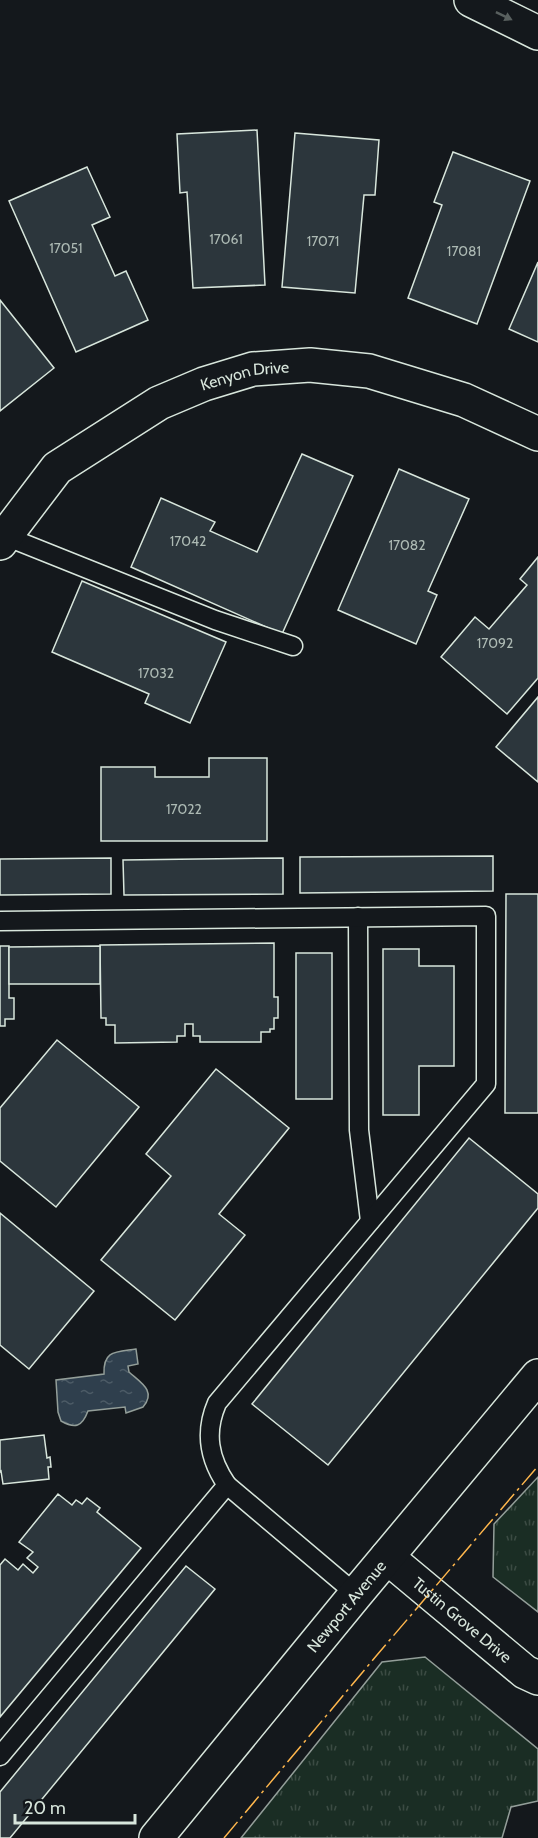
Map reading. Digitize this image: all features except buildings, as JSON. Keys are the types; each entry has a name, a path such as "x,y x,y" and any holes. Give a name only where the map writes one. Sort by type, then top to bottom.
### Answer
{"main road":[{"path":"471,0 538,33"},
{"name":"Kenyon Drive","path":"3,539 57,468 159,403 204,384 253,369 310,365 369,371 464,400 538,434"},
{"name":"Newport Avenue","path":"156,1838 538,1376"},
{"name":"Tustin Grove Drive","path":"387,1557 525,1672 538,1678"}],"lane":[{"path":"3,539 215,620 293,646"},
{"path":"0,921 486,916 486,1084 217,1403 210,1425 209,1445 218,1472 227,1485 356,1594"},
{"path":"358,917 359,1130 370,1221"},
{"path":"0,1756 227,1485"}],"green space":[{"path":"538,1477 538,1612 493,1577 494,1524"},
{"path":"425,1657 538,1749 538,1801 511,1807 502,1838 241,1838 382,1662"}],"water":[{"path":"136,1349 138,1364 128,1366 129,1372 142,1383 148,1392 147,1401 143,1407 126,1413 125,1407 88,1411 81,1423 74,1426 61,1421 58,1412 56,1380 104,1374 108,1356"}],"power":[{"path":"224,1838 538,1466"}]}
